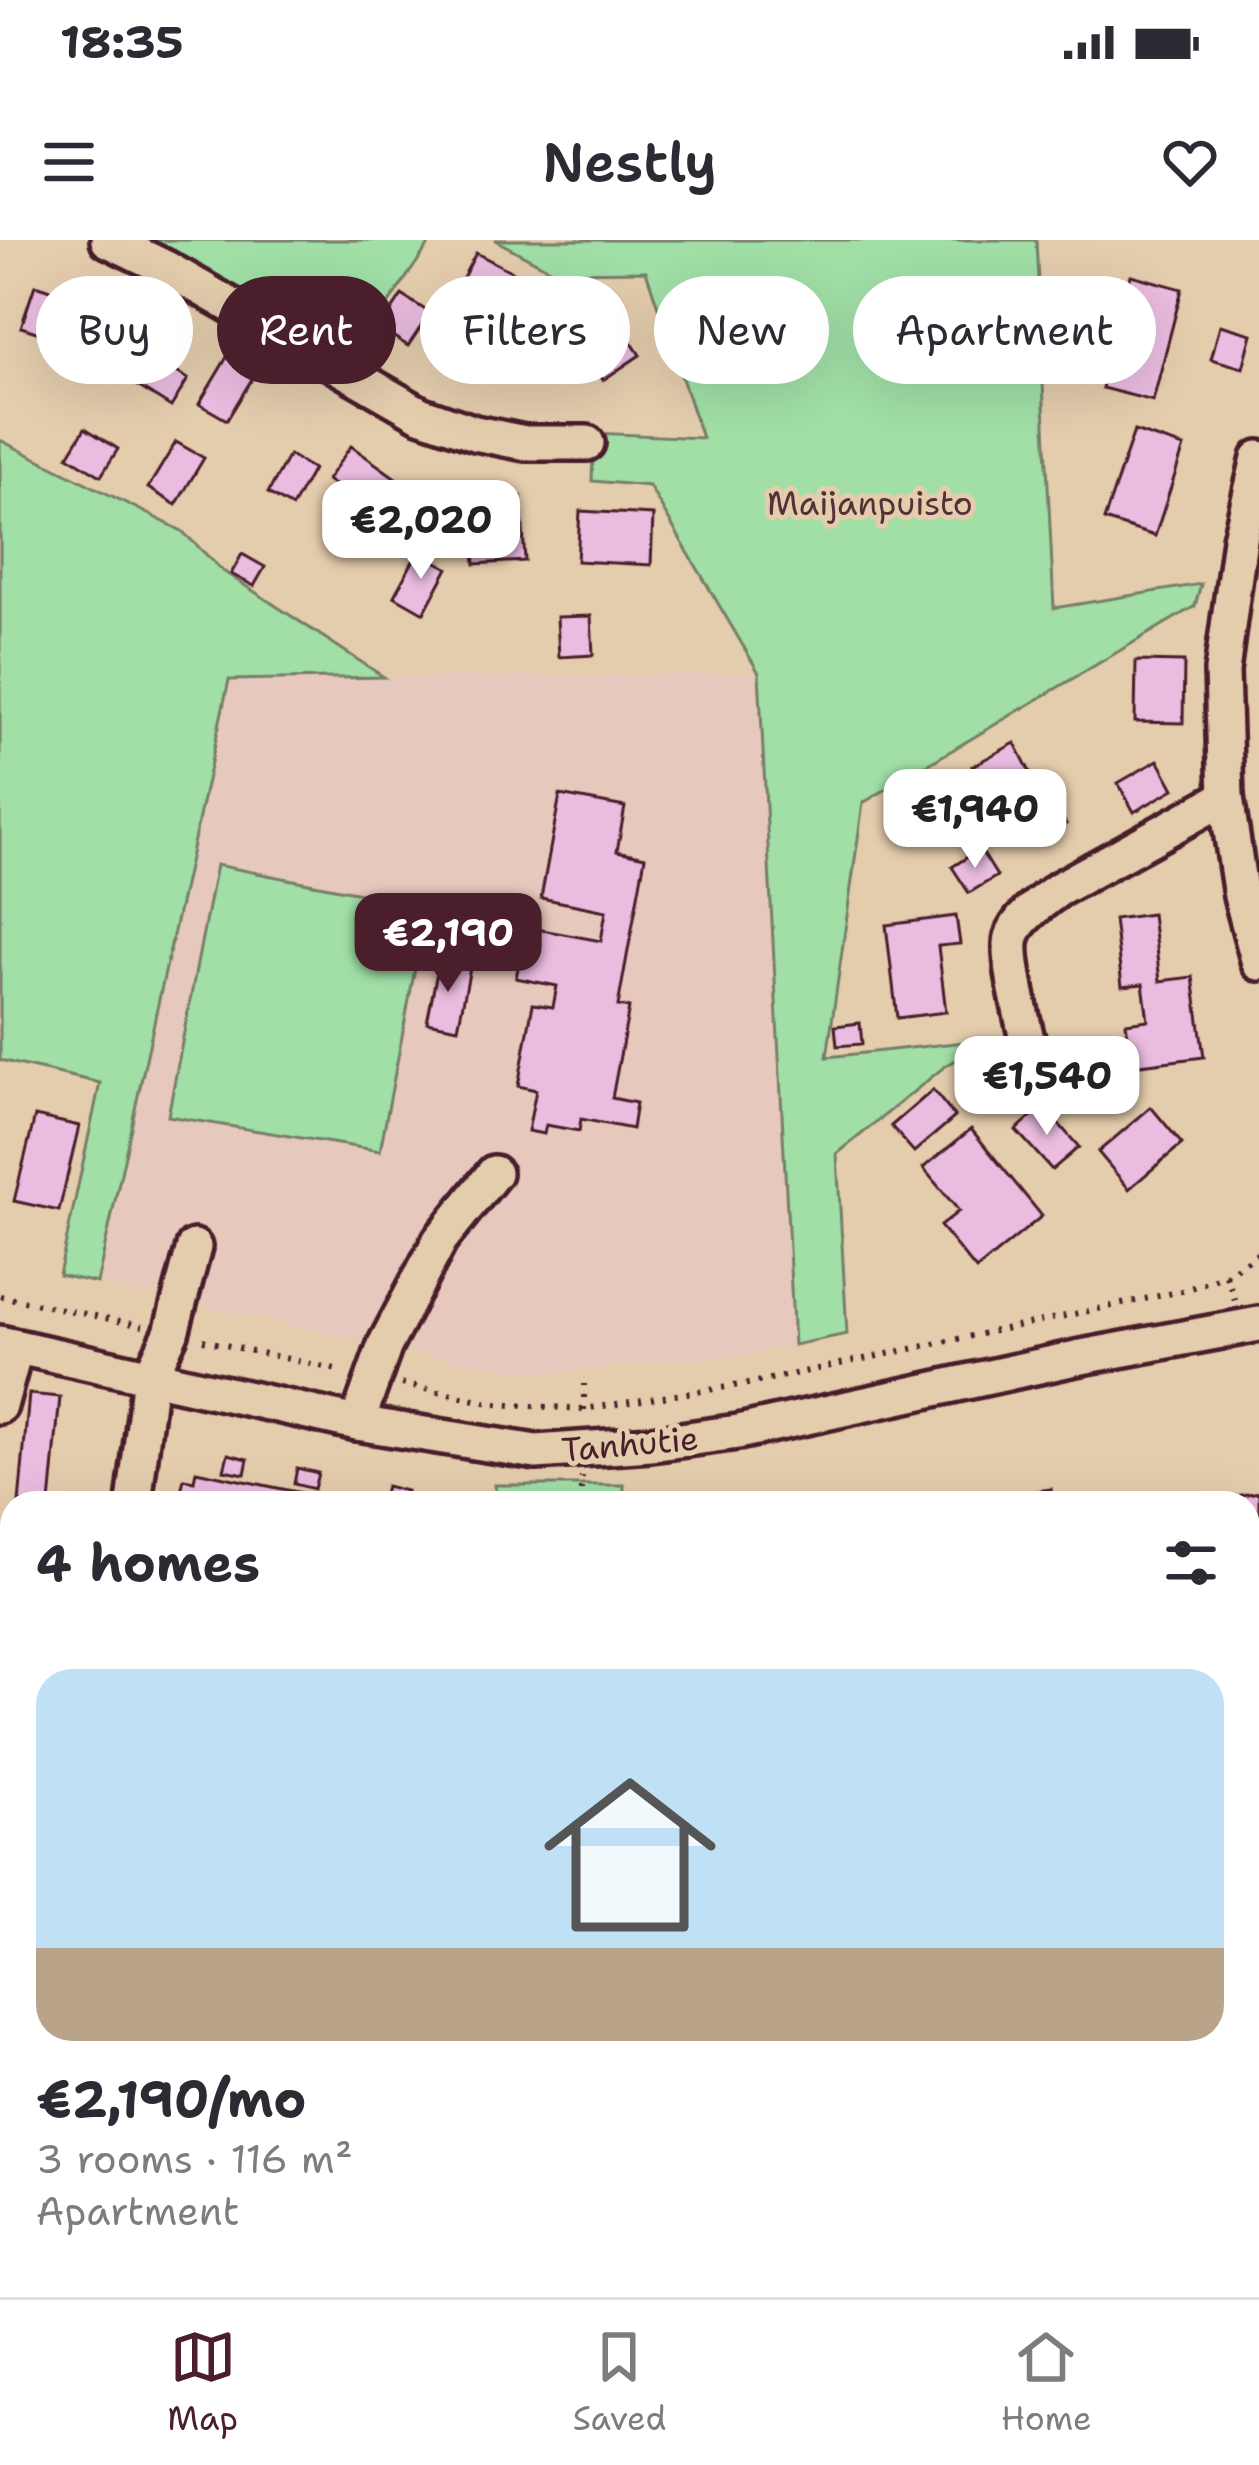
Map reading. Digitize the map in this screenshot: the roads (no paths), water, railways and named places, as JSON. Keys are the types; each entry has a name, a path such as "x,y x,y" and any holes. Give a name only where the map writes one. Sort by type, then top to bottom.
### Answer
{"street":[{"path":"108,240 166,268 420,414 475,433 525,443 587,442"},
{"path":"1259,458 1240,539 1222,671 1226,797 1241,896 1259,963"},
{"path":"1030,1053 1012,936 1033,907 1226,797"},
{"path":"357,1424 385,1345 440,1240 494,1173"},
{"path":"136,1491 150,1377 171,1333 194,1247"},
{"name":"Tanhutie","path":"8,1345 357,1424 536,1452 739,1432 1076,1358 1259,1324"},
{"path":"0,1406 8,1345"}],"park label":[{"name":"Maijanpuisto","path":"870,503"}]}
